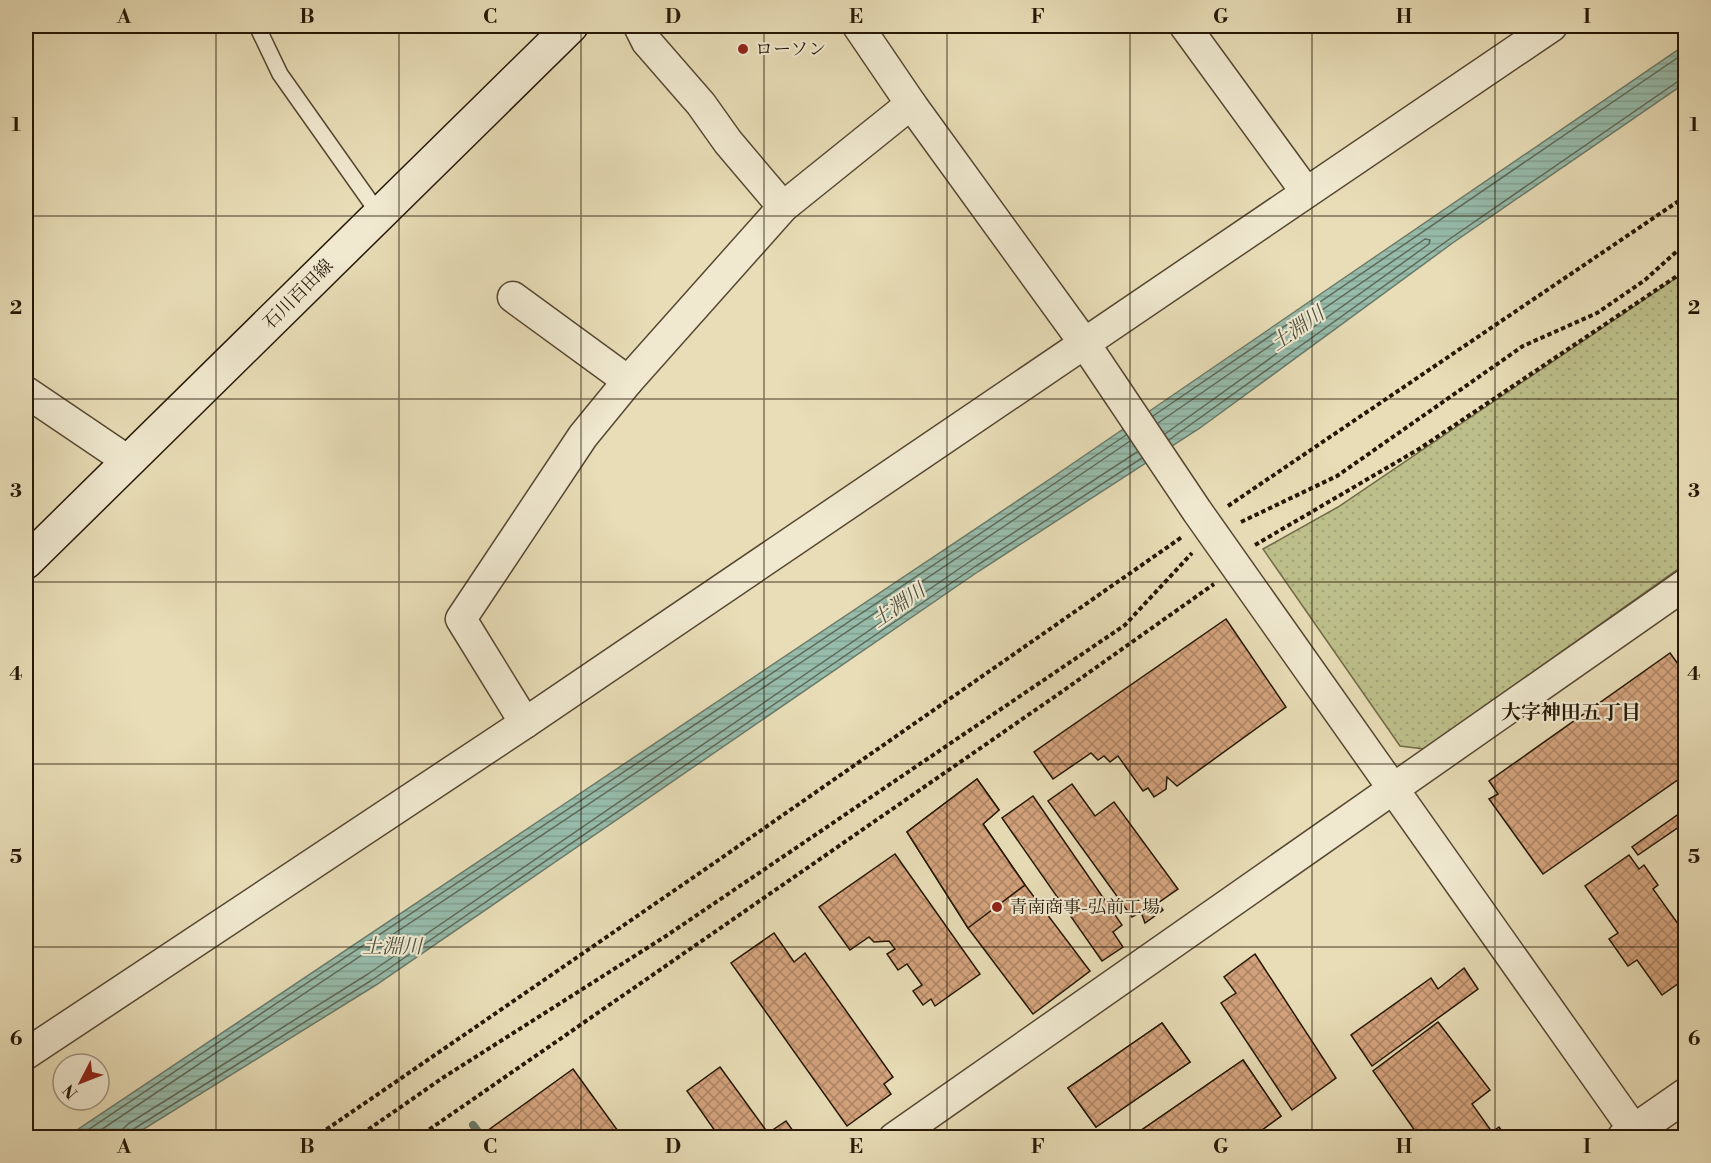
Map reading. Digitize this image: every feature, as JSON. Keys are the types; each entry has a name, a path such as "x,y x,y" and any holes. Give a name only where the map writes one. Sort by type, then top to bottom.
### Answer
{"main road":[{"name":"石川百田線","path":"26,562 571,26"},
{"path":"1629,1134 1686,1095"}],"street":[{"path":"639,26 647,42 783,207"},
{"path":"858,26 911,104 1085,344 1199,527 1394,789 1629,1134"},
{"path":"1185,26 1306,192"},
{"path":"26,1054 525,723 1552,26"},
{"path":"525,723 461,619 583,436 628,381 783,207 911,104"},
{"path":"513,297 628,381"},
{"path":"26,392 128,461"},
{"path":"894,1137 1686,584"}],"lane":[{"path":"256,26 280,74 380,214"}],"path":[{"path":"314,1137 1199,527 1686,196"},
{"path":"1236,524 1337,476 1522,346 1597,313 1646,280 1686,243"},
{"path":"1252,547 1419,449 1686,270"},
{"path":"356,1137 444,1077 666,936 1125,625 1199,527"},
{"path":"417,1137 1060,693 1219,580"}],"green space":[{"path":"1685,272 1685,564 1424,749 1400,746 1263,549 1338,507"}],"water":[{"name":"土淵川","path":"1685,45 1685,83 1454,242 1200,428 979,571 376,985 131,1137 65,1138 104,1112 111,1112 111,1107 806,643"}],"building":[{"path":"1226,619 1286,707 1177,786 1167,777 1166,789 1154,797 1148,788 1143,791 1118,756 1110,762 1104,756 1098,760 1091,753 1053,779 1034,752"},
{"path":"1670,653 1686,675 1686,774 1543,874 1489,799 1498,794 1489,781"},
{"name":"青南商事-弘前工場","path":"977,779 999,810 983,824 1025,885 1090,971 1033,1014 968,928 907,832"},
{"path":"977,779 999,810 983,824 1025,885 968,928 907,832"},
{"path":"1072,784 1095,816 1114,802 1178,889 1158,903 1163,910 1145,923 1141,912 1132,917 1048,801"},
{"path":"1033,796 1122,925 1113,932 1123,947 1102,961 1002,818"},
{"path":"1683,811 1686,813 1686,822 1638,855 1632,847"},
{"path":"895,854 980,974 935,1006 931,999 923,1005 913,991 922,985 907,964 898,970 887,954 895,949 889,941 874,942 869,937 850,950 819,907"},
{"path":"1629,855 1639,869 1644,865 1658,885 1653,889 1686,935 1686,978 1662,995 1637,960 1628,966 1609,939 1618,933 1585,886"},
{"path":"774,933 794,962 805,953 893,1077 884,1084 891,1094 847,1126 731,963"},
{"path":"1255,954 1336,1078 1292,1110 1221,1003 1236,993 1224,977"},
{"path":"1464,968 1478,989 1372,1066 1351,1035 1431,978 1438,989"},
{"path":"1438,1022 1490,1090 1472,1104 1492,1132 1499,1127 1507,1138 1420,1138 1373,1071"},
{"path":"1162,1023 1190,1062 1096,1127 1068,1088"},
{"path":"1162,1023 1190,1062 1096,1127 1068,1088"},
{"path":"1243,1060 1281,1116 1251,1138 1130,1138"},
{"path":"1243,1060 1281,1116 1251,1138 1130,1138"},
{"path":"720,1067 768,1133 786,1121 798,1138 720,1138 687,1091"},
{"path":"573,1069 623,1138 491,1138 487,1131"}],"waterway":[{"path":"473,1125 483,1138"}],"place":[{"name":"ローソン","path":"743,49"},
{"name":"青南商事-弘前工場","path":"997,907"}],"district":[{"name":"大字神田五丁目","path":"1571,712"}]}
